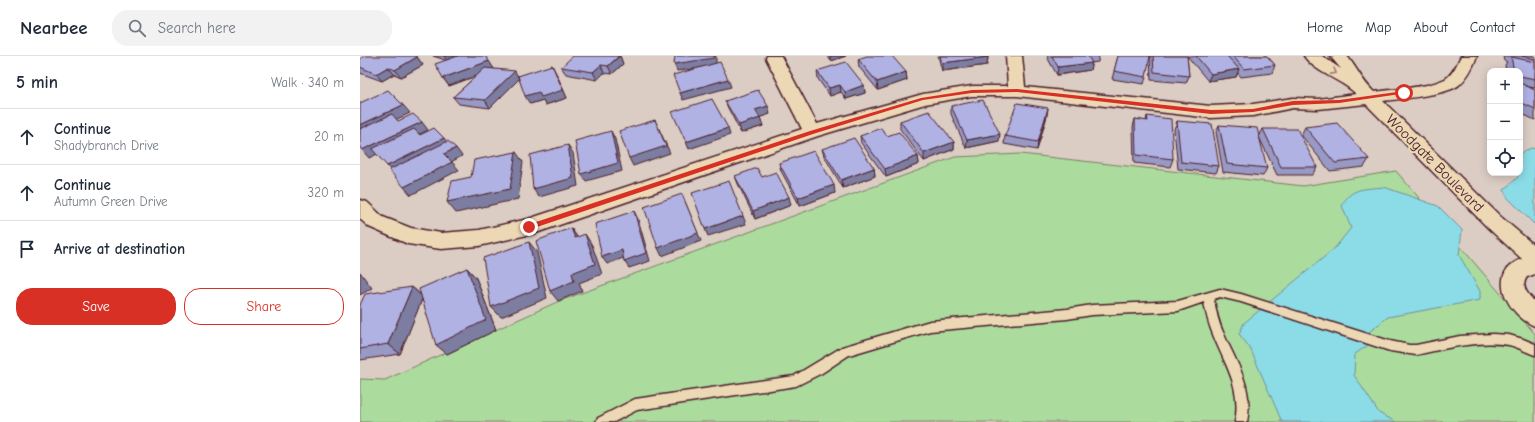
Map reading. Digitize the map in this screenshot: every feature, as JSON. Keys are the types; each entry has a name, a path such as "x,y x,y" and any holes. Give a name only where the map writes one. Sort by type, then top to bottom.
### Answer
{"street":[{"path":"1014,56 1017,91"},
{"name":"Woodgate Boulevard","path":"1312,56 1328,69 1363,91 1496,223 1530,264"},
{"name":"Woodgate Boulevard","path":"1338,56 1348,67 1363,91"},
{"path":"360,207 376,222 408,236 441,241 479,238 529,227 812,132 922,99 972,91 1017,91 1211,112 1253,110 1293,103 1339,102 1363,91 1431,89 1452,82 1463,70 1469,56"},
{"path":"774,58 812,132"},
{"path":"1530,264 1514,276 1513,285 1516,295 1525,307 1535,316"}],"lane":[{"path":"602,422 635,405 796,381 846,351 930,326 1067,314 1092,310 1178,306 1220,293 1241,298 1390,346 1408,350 1416,350 1468,339 1494,339 1523,344 1535,350"},
{"path":"1208,297 1213,321 1240,382 1244,414 1241,422"}],"green space":[{"path":"1021,154 1303,186 1396,171 1535,334 1535,422 360,422 360,379 385,380 557,302 955,157"}],"water":[{"path":"1531,148 1535,149 1535,225 1507,197 1504,190 1518,176 1523,176 1523,152"},
{"path":"1384,187 1438,206 1462,230 1459,255 1480,291 1480,300 1388,317 1369,332 1367,346 1355,354 1354,375 1379,413 1396,422 1282,422 1250,348 1239,334 1244,323 1334,249 1351,228 1342,206 1349,195 1359,190"}],"building":[{"path":"365,56 417,57 395,70 388,67 376,74 360,67 360,59"},
{"path":"458,56 485,56 489,61 443,78 435,64"},
{"path":"573,56 619,56 608,66 601,65 593,72 561,67"},
{"path":"675,56 714,56 714,58 674,64"},
{"path":"867,56 892,56 906,72 877,82 858,59"},
{"path":"940,56 987,56 988,57 942,63"},
{"path":"1052,56 1088,56 1092,63 1058,67"},
{"path":"1118,56 1150,56 1146,77 1114,71"},
{"path":"1153,56 1187,56 1189,76 1154,72"},
{"path":"1196,56 1227,56 1239,69 1211,74"},
{"path":"1233,56 1267,56 1275,65 1244,69"},
{"path":"1522,56 1535,56 1535,59"},
{"path":"1511,57 1535,62 1535,79 1523,77 1523,68 1513,68"},
{"path":"720,62 728,79 680,93 673,75"},
{"path":"846,62 864,85 845,92 840,85 829,88 817,71"},
{"path":"552,65 563,90 541,97 539,92 525,96 518,76"},
{"path":"485,68 515,71 485,100 453,97"},
{"path":"1523,84 1535,90 1535,109 1523,103"},
{"path":"388,90 403,105 360,125 360,103"},
{"path":"758,90 768,106 755,110 760,118 739,125 725,101"},
{"path":"712,99 728,128 686,142 672,112"},
{"path":"983,100 1000,134 967,140 951,106"},
{"path":"1017,103 1048,108 1038,142 1005,136"},
{"path":"929,111 954,142 924,153 900,121"},
{"path":"392,114 398,121 413,114 422,122 362,150 360,148 360,129"},
{"path":"1147,116 1171,119 1173,159 1136,155 1135,119 1148,121"},
{"path":"655,120 666,146 629,158 619,131"},
{"path":"1177,121 1212,124 1219,166 1181,162"},
{"path":"1337,123 1369,159 1335,163 1305,127"},
{"path":"1219,125 1257,128 1267,168 1227,164"},
{"path":"434,128 444,138 387,166 372,149 414,129 420,135"},
{"path":"881,128 887,136 899,132 918,156 885,169 860,136"},
{"path":"1263,129 1297,129 1317,167 1281,167"},
{"path":"611,131 618,163 581,174 575,141"},
{"path":"854,138 874,168 841,180 822,149"},
{"path":"448,141 456,148 444,154 452,162 404,187 389,170"},
{"path":"568,145 573,178 533,189 530,155"},
{"path":"814,151 834,185 798,198 779,163"},
{"path":"516,152 510,189 447,202 452,181 471,177 474,160"},
{"path":"757,168 762,177 776,172 789,197 753,211 735,176"},
{"path":"729,181 743,216 705,229 692,193"},
{"path":"682,194 698,233 658,248 644,207"},
{"path":"634,211 646,253 624,261 622,250 602,257 595,224"},
{"path":"571,228 575,238 585,234 595,264 572,273 574,281 550,291 536,241"},
{"path":"529,242 539,288 491,307 483,258"},
{"path":"467,268 486,320 436,345 419,289"},
{"path":"412,287 388,344 360,349 360,305 365,294"}],"route":[{"path":"529,227 812,132 922,99 972,91 1017,91 1211,112 1253,110 1293,103 1318,104 1339,102 1404,93"}]}
